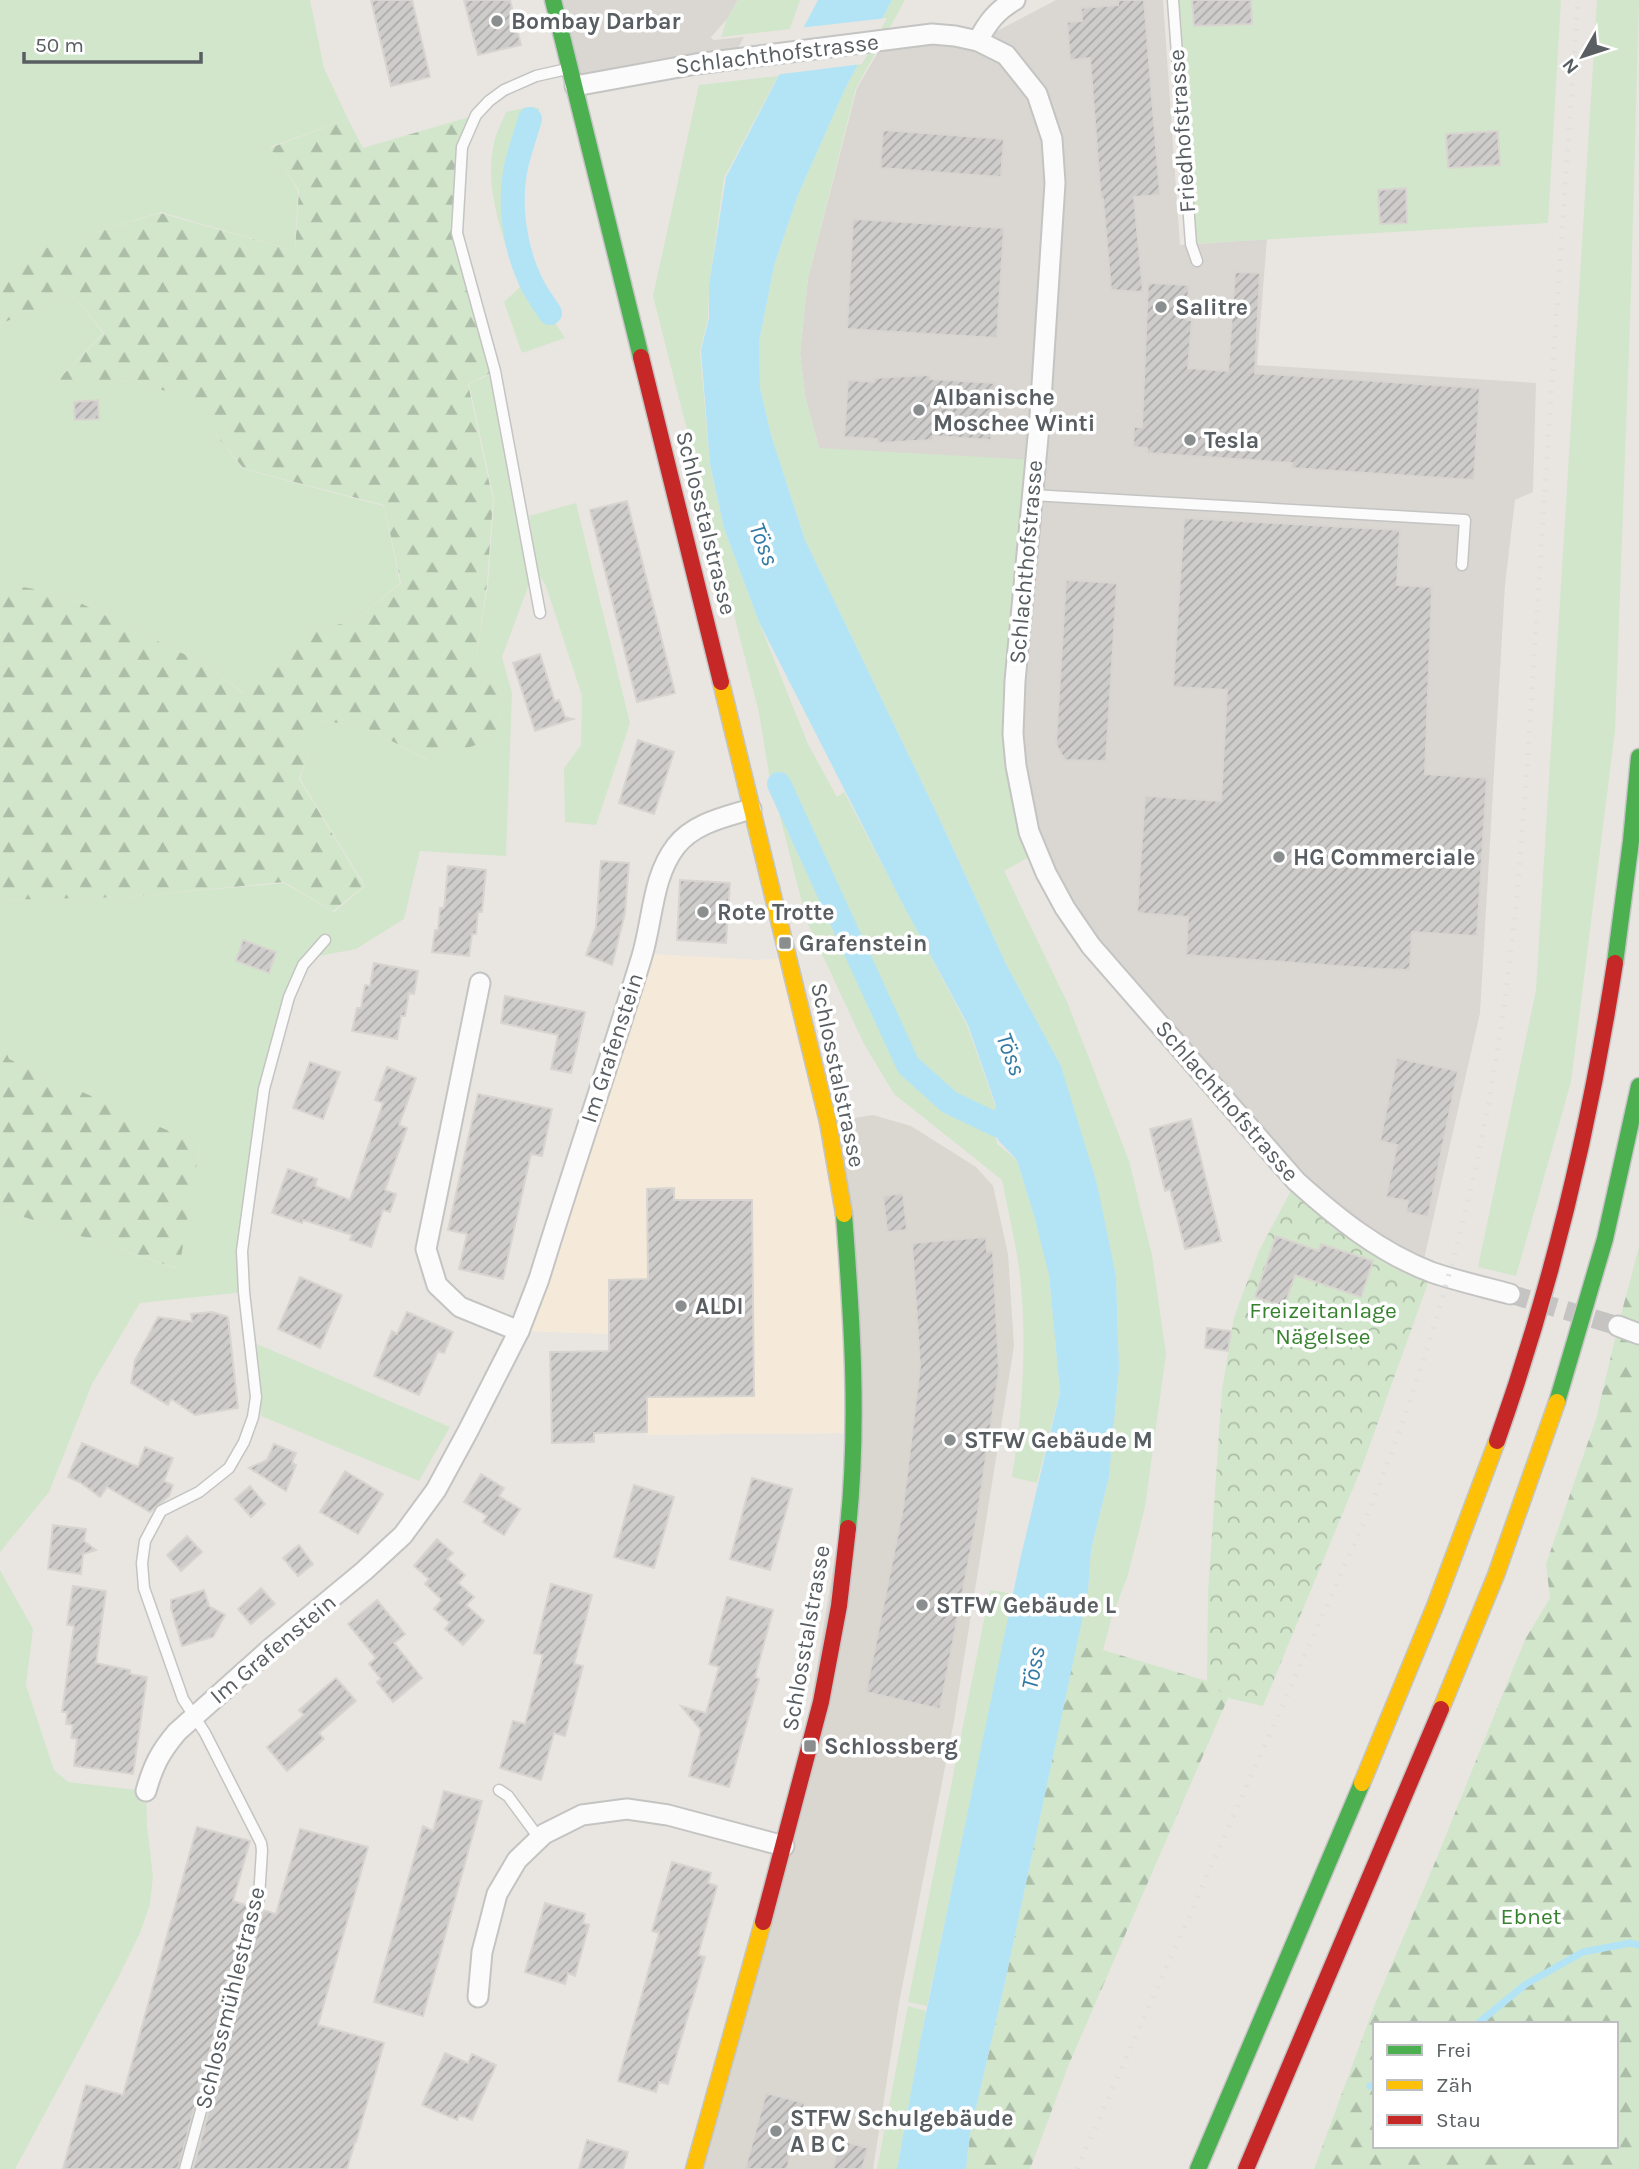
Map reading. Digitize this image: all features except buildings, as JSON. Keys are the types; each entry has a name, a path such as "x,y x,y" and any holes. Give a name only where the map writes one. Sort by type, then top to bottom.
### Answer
{"main road":[{"name":"Schlosstalstrasse","path":"553,0 828,1122 843,1208 853,1343 853,1446 849,1515 839,1606 821,1702 694,2169"},
{"path":"1198,2169 1395,1707 1487,1472 1527,1351 1562,1229 1602,1044 1625,895 1639,757"},
{"path":"1246,2169 1445,1701 1529,1487 1570,1364 1594,1278 1620,1178 1639,1086"}],"street":[{"path":"978,41 992,17 1015,0"},
{"name":"Schlachthofstrasse","path":"573,77 932,34 978,41 1006,55 1037,94 1052,139 1055,183 1040,416 1015,681 1013,734 1029,832 1046,873 1065,908 1091,946 1296,1181 1367,1239 1399,1257 1432,1272 1510,1294"},
{"name":"Im Grafenstein","path":"193,1716 403,1535 436,1490 519,1331 538,1279 643,953 663,867 677,845 688,834 703,825 751,809"},
{"path":"480,983 426,1249 437,1285 460,1307 519,1331"},
{"path":"1618,1326 1639,1334"},
{"path":"146,1791 153,1767 164,1748 193,1716"},
{"path":"478,1997 482,1952 497,1894 517,1860 539,1838 582,1815 626,1809 660,1813 784,1846"}],"lane":[{"name":"Friedhofstrasse","path":"1173,0 1191,244 1197,261"},
{"path":"540,613 495,372 457,233 462,147 476,115 504,90 536,76 573,77"},
{"path":"1032,495 1465,520 1462,565"},
{"name":"Im Grafenstein","path":"193,1716 183,1699 144,1588 142,1563 145,1541 161,1511 199,1492 229,1468 244,1442 253,1418 256,1397 242,1251 262,1102 289,997 303,965 325,940"},
{"name":"Schlossmühlestrasse","path":"185,2169 259,1898 262,1850 261,1843 211,1745 193,1716"},
{"path":"499,1790 508,1796 539,1838"}],"shaded area":[{"path":"553,0 738,0 727,19 711,37 713,40 744,37 732,59 575,86"},
{"path":"1056,0 1163,0 1180,245 1267,239 1257,365 1536,383 1533,492 1515,500 1505,585 1480,1013 1422,1268 1329,1211 1091,946 819,448 805,396 800,353 808,278 857,88 885,40 978,41"},
{"path":"652,954 758,960 789,958 828,1122 854,1433 647,1435 644,1335 519,1331"},
{"path":"873,1115 911,1126 976,1167 993,1186 1008,1254 1014,1346 954,1721 899,2003 873,2169 694,2169 793,1813 853,1446 828,1122"}],"green space":[{"path":"0,0 310,0 324,68 348,119 270,147 298,190 295,251 161,212 0,263"},
{"path":"738,0 800,0 790,29 721,37"},
{"path":"892,0 905,0 856,88 808,278 800,353 805,396 819,448 1035,460 1013,734 1038,852 1004,871 1068,1004 1129,1161 1152,1255 1166,1354 1145,1507 1127,1578 1112,1616 1103,1650 1076,1646 1088,1592 1091,1550 1109,1477 1119,1368 1116,1276 1061,1066 1006,964 805,540 771,435 760,388 759,342 774,266 798,195 845,89"},
{"path":"1173,0 1561,0 1548,223 1191,244"},
{"path":"1597,0 1639,0 1615,731 1571,1082 1516,1276 1478,1267 1536,990"},
{"path":"778,76 724,178 709,286 708,318 700,351 710,465 724,528 808,744 837,797 844,792 967,1025 996,1108 992,1111 997,1144 1017,1160 1049,1274 1060,1391 1037,1483 1012,1477 1021,1402 1023,1326 1018,1263 1002,1180 894,1094 864,1044 807,922 769,774 759,713 653,296 699,85"},
{"path":"528,107 539,108 538,120 528,119 514,171 512,194 517,249 529,283 565,338 522,353 504,302 520,287 497,216 491,161 495,139 506,112"},
{"path":"476,115 462,147 457,233 495,371 468,384 493,500 487,584 477,654 503,696 496,738 430,761 361,725 319,721 299,779 364,886 333,911 284,882 125,897 0,900 0,583 62,594 206,665 243,693 311,630 355,621 401,583 384,505 244,469 184,396 130,381 51,387 104,333 72,294 0,324 0,262 160,213 295,251 299,190 270,148 348,119 363,148"},
{"path":"72,294 103,333 52,386 130,381 185,396 243,469 384,506 400,583 355,621 311,630 244,693 206,665 62,594 0,584 0,324"},
{"path":"493,373 529,584 502,657 512,693 506,856 420,851 404,919 356,949 303,959 264,1089 245,1220 244,1292 140,1303 92,1384 49,1492 0,1552 0,1209 178,1269 200,1146 9,1059 0,1036 0,900 125,897 284,883 334,912 365,886 300,779 318,721 361,725 429,761 496,738 503,696 477,654 488,584 494,500 469,384"},
{"path":"576,503 630,723 596,825 565,822 564,768 581,745 582,696 546,586 538,573 529,516"},
{"path":"0,1036 9,1059 200,1145 179,1269 0,1209"},
{"name":"Freizeitanlage Nägelsee","path":"1296,1181 1432,1272 1363,1464 1263,1706 1228,1698 1207,1681 1208,1592 1222,1390 1234,1317 1259,1251"},
{"name":"Ebnet","path":"1639,1247 1639,2169 1314,2169 1375,2004 1514,1666 1526,1638 1550,1598 1546,1564 1596,1419"},
{"path":"257,1344 450,1427 419,1481 261,1416"},
{"path":"0,1570 33,1629 26,1685 54,1770 68,1782 146,1791 153,1877 150,1904 140,1933 15,2169 0,2169"},
{"path":"990,1590 1014,1594 927,2006 908,2002"},
{"path":"1076,1646 1103,1650 1207,1681 1228,1698 1069,2064 1030,2169 966,2169 970,2134"},
{"path":"908,2006 926,2011 897,2169 877,2169"}],"water":[{"name":"Töss","path":"818,0 892,0 845,89 798,195 774,266 759,342 760,388 771,435 805,540 1006,964 1061,1066 1097,1184 1116,1276 1119,1368 1109,1477 1091,1550 1088,1592 970,2134 966,2169 897,2169 921,2037 1020,1560 1060,1392 1049,1275 1035,1219 1017,1160 998,1140 993,1114 996,1106 968,1025 900,899 759,622 724,528 710,464 701,350 709,318 709,285 726,177"}],"pier":[{"path":"887,18 862,64 774,75 799,28"}],"waterway":[{"path":"530,119 515,172 513,213 525,268 534,289 550,313"},
{"path":"779,784 908,1065 949,1102 1025,1135"},
{"path":"1479,2022 1526,1984 1583,1952 1630,1943 1639,1945"}],"tunnel":[{"path":"1510,1294 1618,1326"}],"railway":[{"path":"1077,2169 1372,1504 1413,1392 1463,1222 1488,1106 1514,927 1578,0"}],"traffic: fast":[{"path":"553,0 641,357"},
{"path":"1615,963 1639,757"},
{"path":"1557,1402 1605,1239 1639,1086"},
{"path":"844,1214 854,1410 848,1528"},
{"path":"1198,2169 1362,1783"}],"traffic: slow":[{"path":"721,682 828,1122 844,1214"},
{"path":"1441,1709 1496,1575 1557,1402"},
{"path":"1362,1783 1435,1606 1497,1441"},
{"path":"694,2169 763,1922"}],"traffic: jam":[{"path":"641,357 721,682"},
{"path":"1497,1441 1535,1324 1567,1205 1594,1084 1615,963"},
{"path":"763,1922 821,1702 839,1606 848,1528"},
{"path":"1246,2169 1441,1709"}],"place":[{"name":"Bombay Darbar","path":"497,21"},
{"name":"Salitre","path":"1161,307"},
{"name":"Albanische Moschee Winti","path":"919,410"},
{"name":"Tesla","path":"1190,440"},
{"name":"HG Commerciale","path":"1279,857"},
{"name":"Rote Trotte","path":"703,912"},
{"name":"Grafenstein","path":"785,943"},
{"name":"ALDI","path":"681,1306"},
{"name":"STFW Gebäude M","path":"950,1440"},
{"name":"STFW Gebäude L","path":"922,1605"},
{"name":"Schlossberg","path":"810,1746"},
{"name":"STFW Schulgebäude A B C","path":"776,2131"}]}
